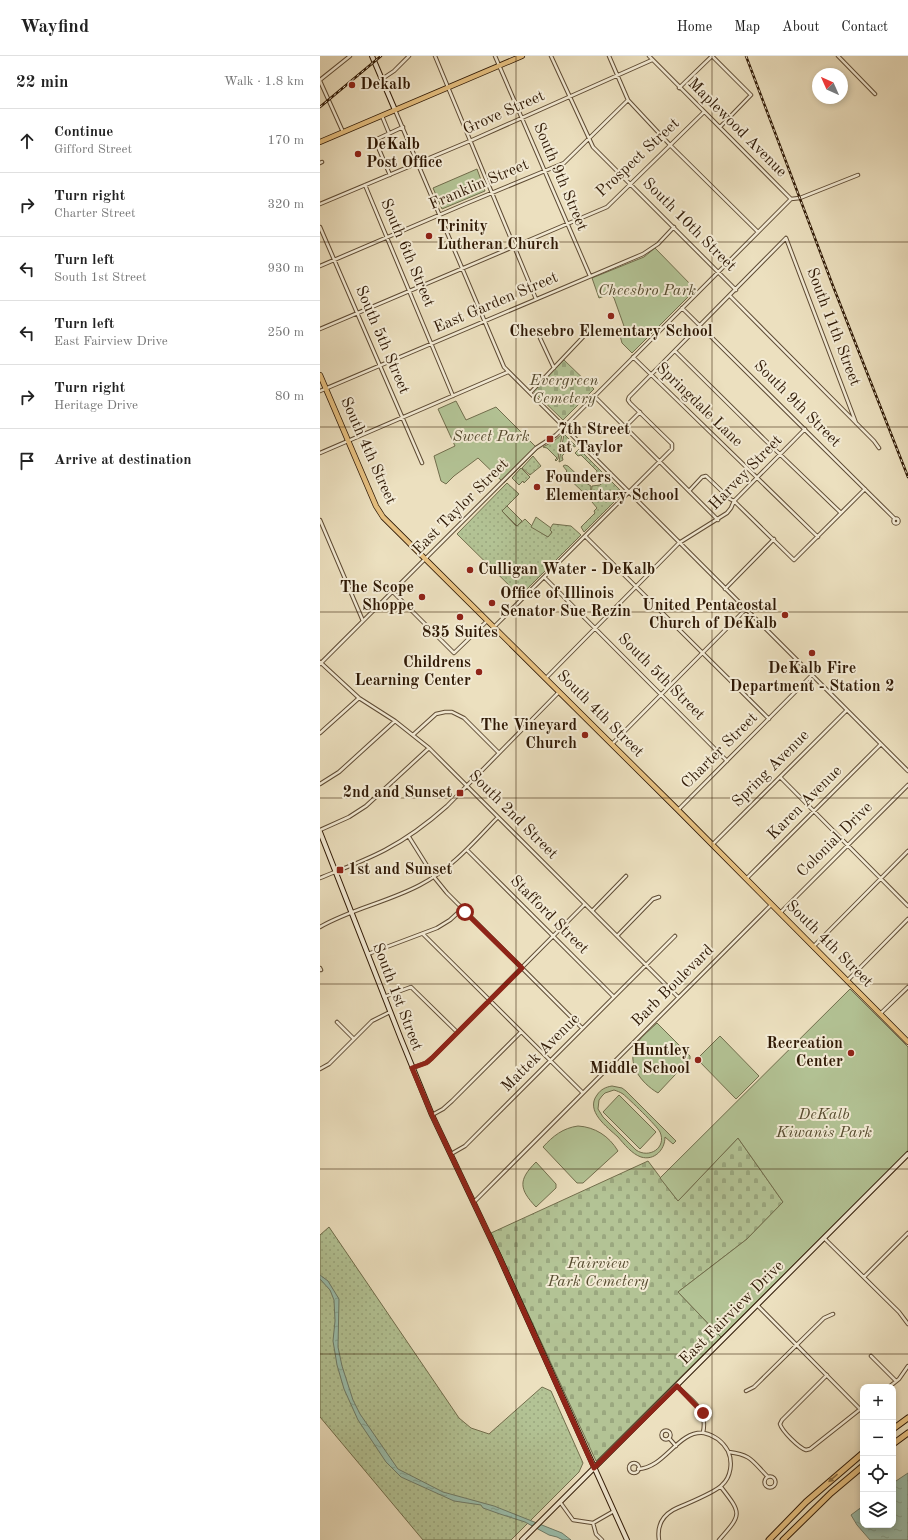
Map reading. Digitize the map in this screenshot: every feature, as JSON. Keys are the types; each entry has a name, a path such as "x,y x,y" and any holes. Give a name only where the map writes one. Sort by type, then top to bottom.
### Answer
{"highway":[{"path":"896,1428 908,1418"},
{"path":"896,1442 908,1433"},
{"path":"769,1540 806,1502 860,1456"},
{"path":"783,1540 831,1493 860,1469"}],"main road":[{"path":"320,142 522,56"},
{"name":"South 4th Street","path":"320,375 378,510 908,1042"}],"street":[{"path":"343,133 320,80 330,74 350,56"},
{"path":"372,56 502,363 508,372 630,492 679,543 908,771"},
{"path":"382,79 394,71 409,56"},
{"path":"435,56 536,299"},
{"name":"South 9th Street","path":"495,56 590,276"},
{"name":"South 10th Street","path":"552,56 593,147 736,290"},
{"path":"609,56 628,100 671,146 757,231"},
{"name":"Maplewood Avenue","path":"649,56 679,88 791,198"},
{"path":"679,88 712,56 752,95 720,127"},
{"path":"838,56 876,94"},
{"name":"Grove Street","path":"320,204 418,163 652,60"},
{"name":"Franklin Street","path":"320,266 439,214 567,161 628,100"},
{"name":"Prospect Street","path":"320,329 607,207 671,146 704,112"},
{"path":"382,116 389,133"},
{"path":"390,175 375,140 403,127"},
{"path":"791,198 800,198 858,175"},
{"name":"South 6th Street","path":"365,185 453,396"},
{"name":"East Taylor Street","path":"320,663 536,448 556,434 791,198"},
{"name":"South 5th Street","path":"320,227 422,463"},
{"name":"East Garden Street","path":"320,391 485,322 651,249 674,227"},
{"name":"South 11th Street","path":"736,290 786,238 856,423"},
{"path":"494,627 672,449 672,444 628,400 630,396 736,290"},
{"name":"South 10th Street","path":"730,296 879,448"},
{"name":"South 9th Street","path":"682,308 894,518"},
{"path":"530,393 585,335"},
{"path":"540,338 554,368"},
{"path":"675,351 841,513"},
{"name":"Springdale Lane","path":"633,357 818,536"},
{"path":"320,453 508,372"},
{"path":"594,396 718,520"},
{"path":"625,427 640,412"},
{"name":"Harvey Street","path":"546,678 679,543 718,520 729,510 734,501 805,429"},
{"path":"689,491 702,477 705,476 734,501 794,560 865,489"},
{"path":"320,520 363,621"},
{"path":"585,536 768,719"},
{"path":"725,589 774,540"},
{"name":"South 5th Street","path":"544,577 727,761"},
{"path":"393,592 454,653 488,620"},
{"path":"612,744 746,610"},
{"name":"South 2nd Street","path":"320,663 358,698 414,734 678,997"},
{"name":"Charter Street","path":"678,810 812,675"},
{"path":"320,878 372,857 409,837 436,816 559,692"},
{"path":"320,734 358,698"},
{"name":"Spring Avenue","path":"712,845 847,710"},
{"path":"414,734 436,714 452,712 464,718 499,753"},
{"path":"320,784 339,772 395,721"},
{"name":"Karen Avenue","path":"746,879 881,744"},
{"path":"320,831 349,817 366,806 429,748"},
{"path":"780,777 908,906"},
{"name":"Colonial Drive","path":"780,913 908,784"},
{"path":"320,927 351,913 406,892 434,877 449,867 498,817"},
{"name":"South 1st Street","path":"320,831 384,997 432,1115 627,1540"},
{"path":"409,837 434,877 447,893 582,1028"},
{"name":"Stafford Street","path":"467,850 614,997"},
{"path":"813,947 908,851"},
{"path":"592,911 626,876"},
{"path":"617,936 653,899 659,897"},
{"path":"412,1068 426,1063 432,1058 586,904"},
{"name":"Barb Boulevard","path":"473,1203 772,904"},
{"path":"368,954 423,934 447,922 462,909"},
{"path":"847,981 908,920"},
{"path":"423,934 583,1093"},
{"name":"Mattek Avenue","path":"451,1154 464,1146 675,936"},
{"path":"384,997 411,987 458,1032"},
{"path":"880,1014 908,987"},
{"path":"320,1069 329,1064 373,1020 390,1012"},
{"path":"338,1022 354,1039"},
{"path":"432,1115 445,1107 521,1032"},
{"name":"East Fairview Drive","path":"522,1540 908,1154"},
{"path":"864,1277 908,1233"},
{"path":"824,1238 899,1312 908,1324"},
{"path":"757,1305 796,1345 860,1406"},
{"path":"746,1391 754,1387 824,1318 833,1314"},
{"path":"871,1356 896,1381"},
{"path":"892,1384 908,1366"},
{"path":"827,1375 782,1420 780,1424 789,1436 803,1449 807,1450 860,1410"},
{"path":"677,1386 703,1413 705,1420 703,1433"},
{"path":"638,1469 645,1469 654,1464 688,1437 703,1433 718,1439 724,1444 729,1452 731,1459 730,1471 727,1479 721,1487 666,1514 659,1527 660,1540"},
{"path":"669,1438 676,1446"},
{"path":"729,1452 744,1455 756,1464 768,1477 772,1476 776,1480 772,1487 767,1487 765,1484 765,1479 768,1477"},
{"path":"719,1540 736,1520 737,1513 736,1506 721,1487"},
{"path":"560,1502 573,1520 593,1523 614,1511"},
{"path":"593,1523 596,1534 602,1540"}],"green space":[{"path":"477,169 485,191 442,209 433,188"},
{"name":"Cheesbro Park","path":"655,248 694,288 692,293 632,353 622,343 619,332 625,329 614,298 610,294 599,298 592,278 644,257"},
{"name":"Evergreen Cemetery","path":"564,360 594,389 563,420 533,391"},
{"name":"Sweet Park","path":"456,401 466,420 496,407 538,449 504,483 478,458 446,484 441,481 434,456 455,446 438,409"},
{"path":"562,434 558,459 556,461 555,460 557,458 547,448 543,447 554,441"},
{"path":"564,434 576,446 574,447 573,445 562,456 563,460 559,462"},
{"path":"579,449 604,474 603,476 599,477 596,474 597,471 581,455 578,456 575,453"},
{"path":"533,456 541,466 530,475 522,468"},
{"path":"565,465 591,486 590,496 587,493 588,491 584,493 564,474 567,471 563,466"},
{"path":"521,468 530,477 524,483 523,481 519,485 512,478"},
{"path":"609,479 623,493 584,532 581,527 595,513 594,511 597,508 592,502 595,500 591,496 592,486 600,485"},
{"path":"507,483 519,494 502,511 515,525 517,526 525,519 533,527 548,537 552,532 549,530 553,524 571,526 581,535 520,596 457,534"},
{"path":"507,506 522,521 517,526 502,511"},
{"path":"536,517 551,528 550,530 552,532 548,537 531,527"},
{"name":"DeKalb Kiwanis Park","path":"850,989 908,1047 908,1151 721,1337 678,1292 747,1239 783,1202 738,1138 678,1201 660,1178"},
{"path":"657,1023 690,1056 690,1059 658,1093 641,1078 634,1065 633,1058 637,1043"},
{"path":"720,1036 759,1076 736,1099 697,1059"},
{"path":"612,1086 622,1088 626,1091 676,1141 673,1144 665,1137 665,1142 661,1150 654,1156 646,1158 638,1156 631,1151 603,1124 595,1113 594,1101 597,1095 602,1090","holes":["614,1090 622,1093 658,1129 662,1138 661,1143 656,1150 646,1153 636,1150 603,1117 598,1109 599,1100 605,1093"]},
{"path":"619,1095 656,1132 640,1149 603,1112"},
{"path":"578,1126 590,1128 601,1133 618,1151 583,1183 577,1183 543,1147 559,1133"},
{"name":"Fairview Park Cemetery","path":"738,1138 783,1202 747,1239 678,1292 721,1337 596,1461 491,1233 648,1161 678,1201"},
{"path":"536,1162 556,1184 556,1188 536,1207 526,1195 523,1184 526,1174"},
{"path":"329,1227 459,1418 471,1428 489,1434 542,1387 551,1391 583,1463 579,1472 511,1540 423,1540 320,1417 320,1235"}],"water":[{"path":"320,1275 328,1281 339,1299 338,1347 342,1366 353,1400 360,1414 398,1469 443,1492 494,1506 562,1533 571,1540 563,1540 549,1535 525,1522 483,1508 481,1505 454,1501 401,1477 386,1462 358,1420 344,1389 337,1365 333,1341 335,1321 334,1300 330,1290 320,1279"},
{"path":"908,1473 908,1540 870,1540 857,1525 851,1515 860,1508 860,1528 896,1528 896,1481"}],"railway":[{"path":"320,107 381,56"},
{"path":"746,56 833,286 908,477"}],"place":[{"name":"Dekalb","path":"352,85"},
{"name":"DeKalb Post Office","path":"358,154"},
{"name":"Trinity Lutheran Church","path":"429,236"},
{"name":"Chesebro Elementary School","path":"611,316"},
{"name":"7th Street at Taylor","path":"550,439"},
{"name":"Founders Elementary School","path":"537,487"},
{"name":"Culligan Water - DeKalb","path":"470,570"},
{"name":"The Scope Shoppe","path":"422,597"},
{"name":"Office of Illinois Senator Sue Rezin","path":"492,603"},
{"name":"United Pentacostal Church of DeKalb","path":"785,615"},
{"name":"835 Suites","path":"460,617"},
{"name":"DeKalb Fire Department - Station 2","path":"812,653"},
{"name":"Childrens Learning Center","path":"479,672"},
{"name":"The Vineyard Church","path":"585,735"},
{"name":"2nd and Sunset","path":"460,793"},
{"name":"1st and Sunset","path":"340,870"},
{"name":"Recreation Center","path":"851,1053"},
{"name":"Huntley Middle School","path":"698,1060"}],"route":[{"path":"465,912 522,968 432,1058 426,1063 412,1068 432,1115 498,1254 594,1468 677,1386 703,1413"}]}
